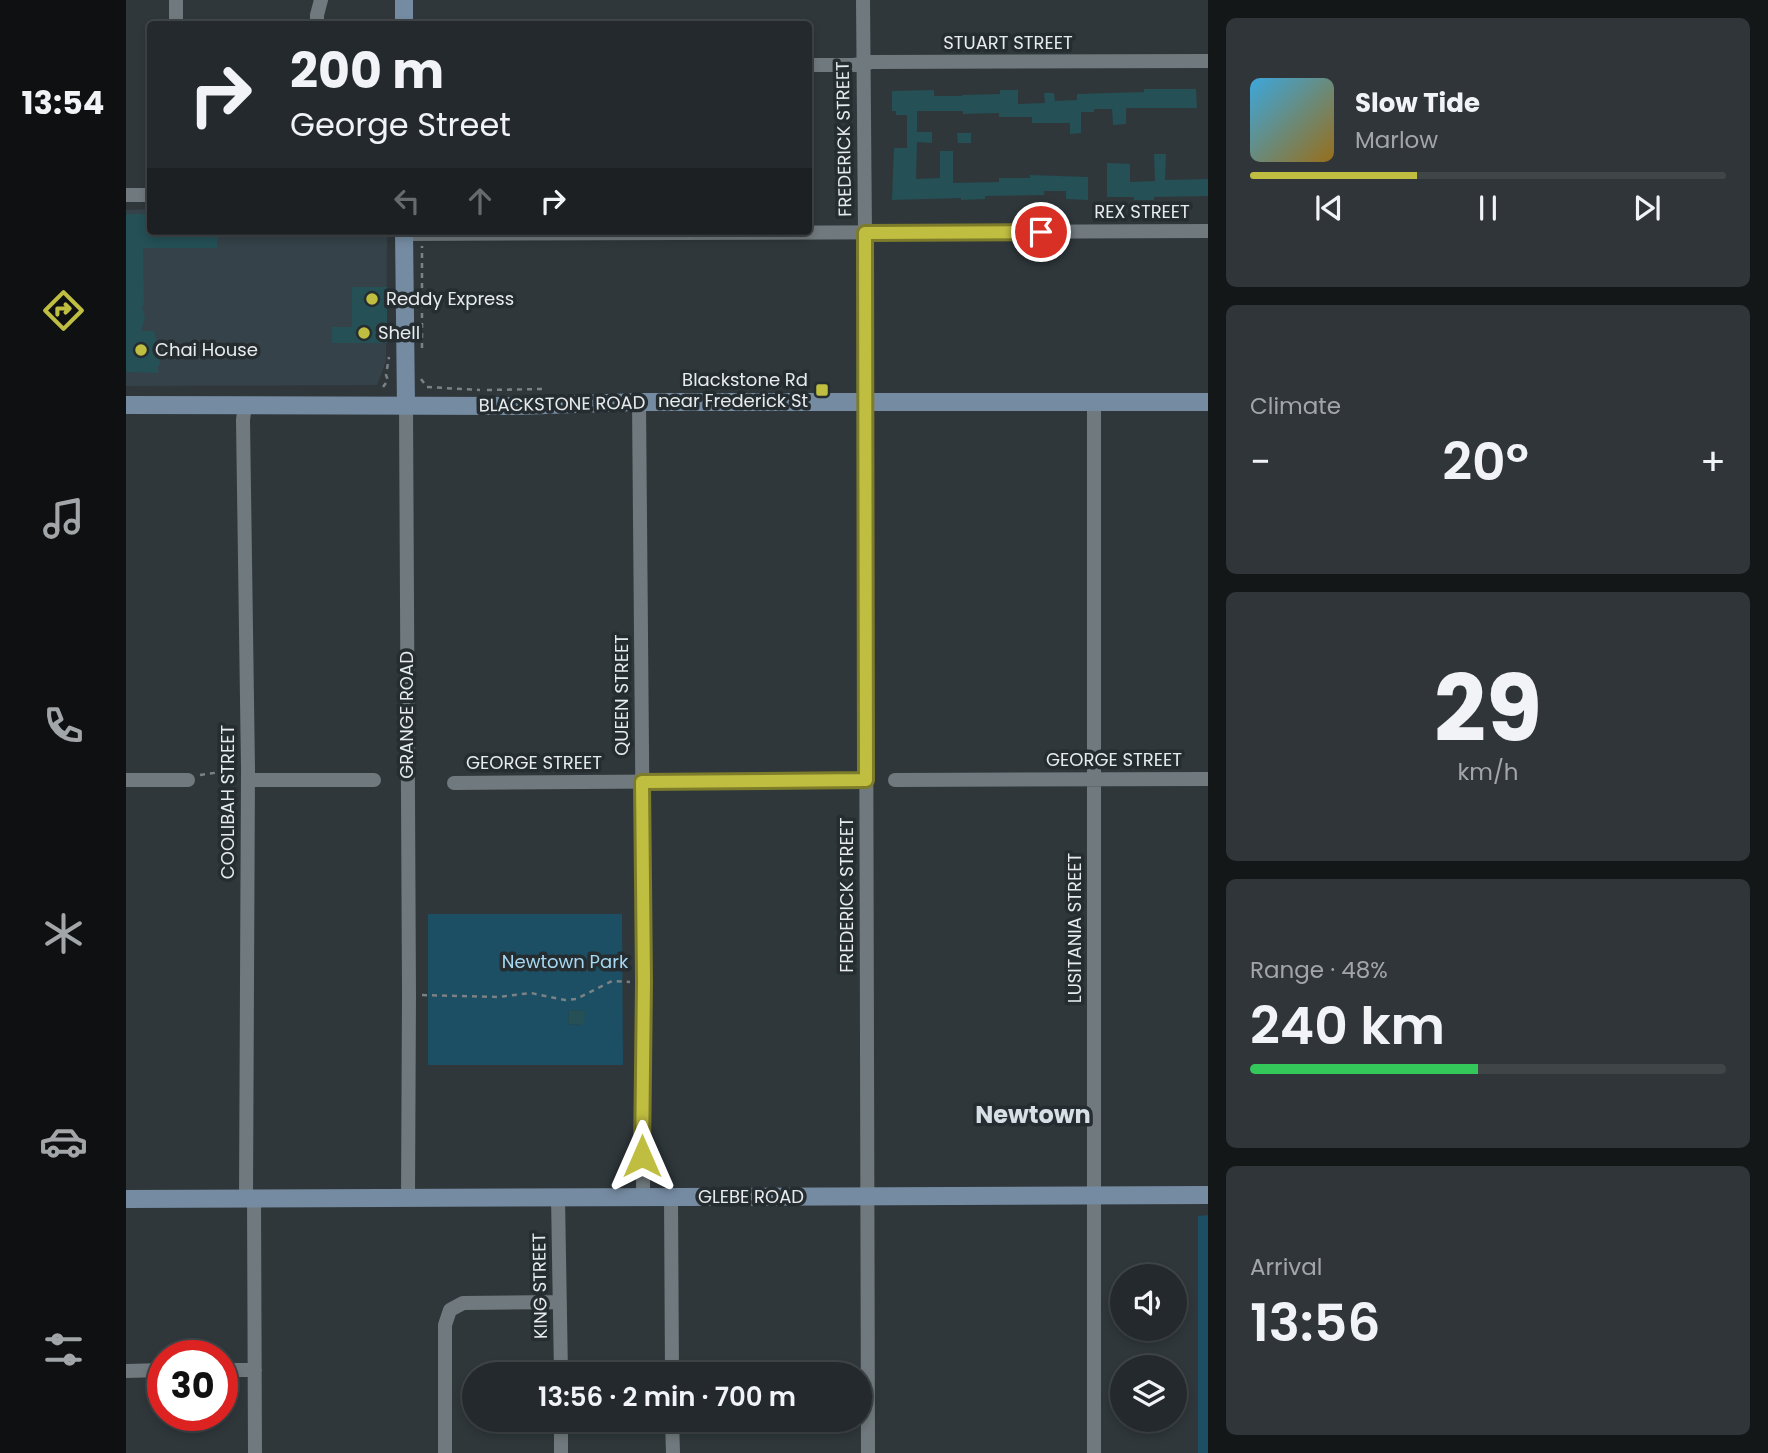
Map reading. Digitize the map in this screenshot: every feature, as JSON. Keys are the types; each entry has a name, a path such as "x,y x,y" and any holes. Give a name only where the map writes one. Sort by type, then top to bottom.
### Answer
{"main road":[{"path":"404,0 404,21"},
{"name":"GRANGE ROAD","path":"404,235 406,406"},
{"name":"BLACKSTONE ROAD","path":"126,405 1208,402"},
{"name":"GLEBE ROAD","path":"126,1199 1208,1195"}],"street":[{"path":"176,0 176,21"},
{"path":"317,21 321,0"},
{"name":"FREDERICK STREET","path":"863,0 868,1453"},
{"name":"STUART STREET","path":"812,65 872,62 1208,61"},
{"path":"126,195 147,195"},
{"name":"REX STREET","path":"812,233 1208,231"},
{"name":"QUEEN STREET","path":"639,402 643,1197"},
{"name":"LUSITANIA STREET","path":"1094,403 1094,1453"},
{"name":"COOLIBAH STREET","path":"245,405 250,1198 255,1453"},
{"name":"GRANGE ROAD","path":"406,406 408,1198"},
{"path":"248,774 374,780"},
{"name":"GEORGE STREET","path":"895,780 1208,779"},
{"path":"126,780 188,780"},
{"name":"GEORGE STREET","path":"454,783 866,780"},
{"name":"KING STREET","path":"558,1197 561,1362"},
{"path":"671,1197 672,1362"},
{"path":"445,1453 445,1325 450,1310 463,1303 560,1303"},
{"path":"126,1371 147,1370"},
{"path":"238,1370 254,1370"},
{"path":"561,1432 561,1453"},
{"path":"673,1432 673,1453"}],"path":[{"path":"422,246 422,354"},
{"path":"188,780 191,777 248,774"},
{"path":"409,994 498,997 531,993 565,1000 576,999 612,982 644,982"}],"shaded area":[{"path":"147,209 147,235 387,235 386,361 377,385 126,386 126,210"}],"green space":[{"name":"Newtown Park","path":"428,914 622,914 623,1065 428,1065","holes":["569,1010 584,1011 584,1025 568,1024"]},
{"path":"1208,1215 1208,1453 1198,1453 1198,1216"}],"building":[{"path":"1144,89 1196,89 1197,108 1126,108 1126,124 1113,125 1112,109 1094,109 1094,112 1081,112 1081,133 1070,134 1070,123 1032,123 1032,117 999,117 999,113 963,114 963,111 917,111 917,132 932,132 932,143 917,142 916,179 940,178 940,151 953,151 953,183 999,182 999,178 1030,178 1030,175 1088,177 1088,200 1066,199 1066,191 1044,191 1044,195 985,196 985,199 892,200 894,148 907,148 907,115 896,115 896,111 892,111 892,91 934,90 934,96 962,96 1018,90 1018,104 1045,103 1044,93 1054,93 1055,101 1077,100 1077,94 1144,92"},
{"path":"957,133 971,133 971,143 958,143"},
{"path":"1154,154 1166,154 1165,180 1208,179 1208,196 1154,197 1154,200 1107,197 1107,163 1130,164 1130,182 1155,181"},
{"path":"126,214 147,214 147,235 217,235 217,248 143,248 142,306 145,318 141,331 154,331 160,366 158,373 126,372"},
{"path":"352,287 387,287 387,343 332,343 332,327 352,327"},
{"path":"569,1010 585,1011 584,1025 568,1024"}],"place":[{"name":"Reddy Express","path":"372,299"},
{"name":"Shell","path":"364,333"},
{"name":"Chai House","path":"141,350"},
{"name":"Blackstone Rd near Frederick St","path":"822,390"}],"district":[{"name":"Newtown","path":"1033,1115"}],"route":[{"path":"642,1156 642,782 866,780 865,233 1041,232"}]}
